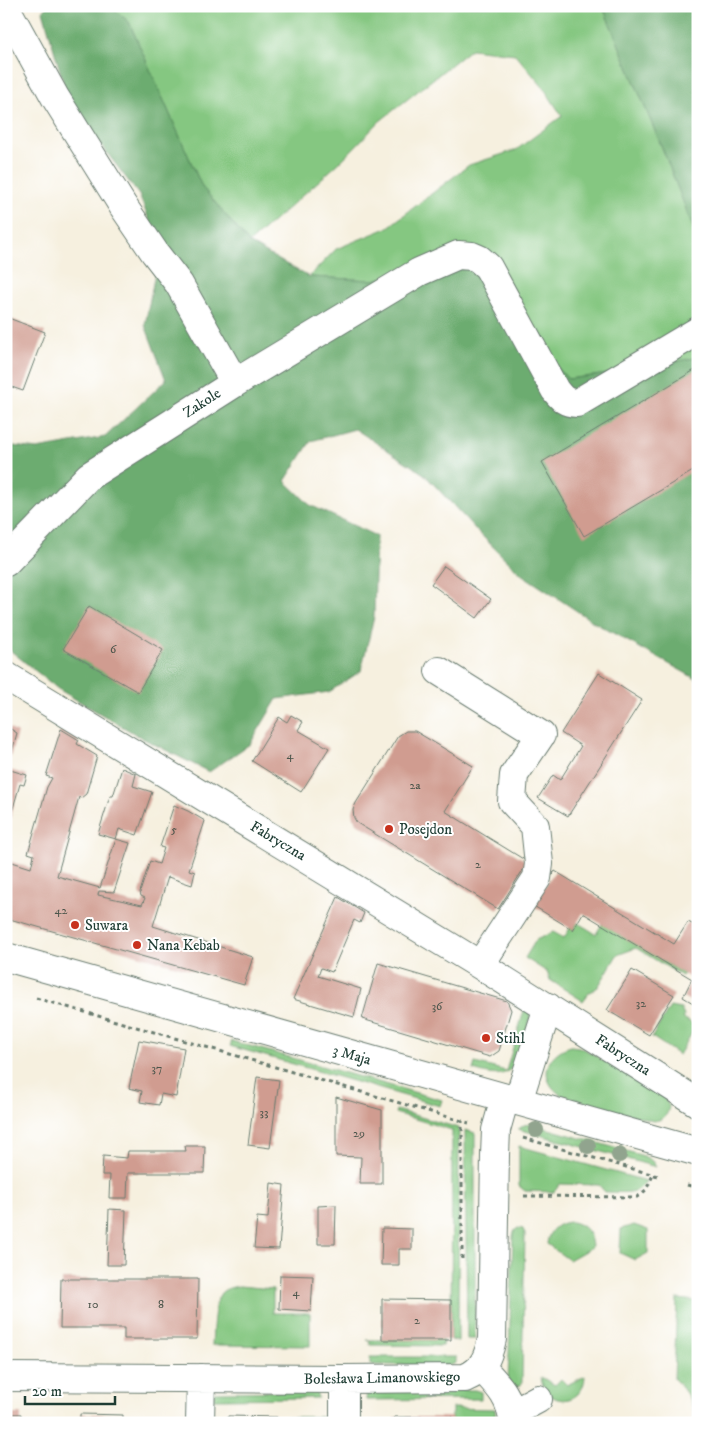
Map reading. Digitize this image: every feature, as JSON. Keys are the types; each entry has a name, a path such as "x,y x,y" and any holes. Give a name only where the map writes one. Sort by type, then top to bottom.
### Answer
{"street":[{"path":"6,8 56,97 123,206 179,284 235,383"},
{"name":"Zakole","path":"6,562 89,476 235,383 419,272 458,255 472,256 485,263 555,390 568,403 577,403 698,332"},
{"path":"439,671 541,734 514,775 512,801 535,826 539,864 537,878 480,965"},
{"name":"Fabryczna","path":"6,676 480,965 698,1103"},
{"name":"3 Maja","path":"6,957 698,1152"},
{"path":"512,1100 548,1008"},
{"name":"Bolesława Limanowskiego","path":"6,1377 344,1379 464,1378 474,1374 486,1360 492,1339 494,1155 496,1130 512,1100"},
{"path":"481,1367 503,1391 511,1407 512,1418"},
{"path":"200,1423 201,1378"},
{"path":"344,1379 344,1423"},
{"path":"512,1418 538,1399"}],"path":[{"path":"35,998 475,1124"},
{"path":"462,1121 462,1267"},
{"path":"515,1136 658,1176"},
{"path":"518,1194 526,1197 637,1197 646,1190 653,1175"},
{"path":"687,1185 698,1188"}],"green space":[{"path":"47,6 110,6 129,22 202,187 249,243 309,277 374,280 459,256 507,315 568,379 633,371 698,357 698,680 595,623 521,574 480,534 424,474 355,429 311,441 285,481 310,505 376,536 374,617 361,671 329,692 277,699 250,744 209,772 142,738 58,689 6,647 6,445 37,449 105,437 166,380 145,325 160,247 139,195 69,103 43,11"},
{"path":"110,6 601,6 663,150 698,240 698,357 633,371 568,379 507,315 459,256 374,280 309,277 336,249 387,228 469,165 516,150 562,116 543,87 515,54 471,49 380,121 340,162 249,243 202,187 129,22"},
{"path":"601,6 698,6 698,240 663,150"},
{"path":"578,923 596,934 602,924 684,974 682,976 636,948 617,955 598,987 589,993 583,1001 550,980 547,972 525,958 536,940 553,932 564,938 570,928 573,930"},
{"path":"526,1004 530,1010 530,1020 516,1062 512,1068 507,1072 497,1075 473,1070 475,1063 506,1071"},
{"path":"670,1007 681,1009 683,1018 696,1026 679,1055 652,1037"},
{"path":"232,1041 442,1100 440,1106 230,1046"},
{"path":"571,1046 586,1050 664,1097 669,1106 666,1115 660,1120 653,1121 561,1095 549,1082 548,1068 555,1054"},
{"path":"396,1110 459,1128 458,1341 451,1340 452,1130 395,1113"},
{"path":"531,1124 644,1156 652,1161 656,1167 518,1129 524,1125"},
{"path":"465,1130 475,1133 475,1339 467,1339"},
{"path":"519,1146 646,1181 643,1186 628,1192 605,1192 599,1185 560,1184 554,1192 525,1191 519,1186"},
{"path":"572,1222 581,1225 587,1231 592,1247 569,1260 547,1244 549,1235 558,1225"},
{"path":"634,1225 648,1230 648,1253 635,1260 620,1253 621,1229"},
{"path":"518,1228 523,1229 525,1234 522,1381 521,1385 515,1387 508,1381 513,1236 514,1231"},
{"path":"239,1286 273,1289 273,1313 310,1313 310,1346 212,1345 218,1298 225,1290"},
{"path":"677,1299 698,1301 698,1423 696,1423 694,1410 683,1388 674,1379"},
{"path":"367,1340 443,1340 443,1346 370,1345 370,1341"},
{"path":"370,1357 456,1357 456,1363 451,1365 370,1365"},
{"path":"585,1376 583,1386 578,1394 563,1400 549,1394 543,1387 541,1377 555,1385 561,1379 567,1385"},
{"path":"367,1389 475,1390 481,1392 481,1399 366,1400"},
{"path":"316,1391 318,1398 214,1399 214,1392"},
{"path":"452,1408 495,1409 496,1423 452,1423"},
{"path":"277,1417 322,1417 324,1423 277,1423"}],"building":[{"path":"6,317 45,332 23,391 6,385"},
{"path":"698,368 698,468 584,536 542,462"},
{"path":"444,566 491,599 477,618 431,584"},
{"path":"89,606 163,650 138,692 63,649"},
{"path":"599,673 642,700 568,816 538,798 553,775 560,780 581,746 561,733"},
{"path":"291,715 303,722 298,730 329,748 301,792 252,761 279,717 287,722"},
{"path":"6,726 17,733 7,769 27,775 24,785 20,784 7,829"},
{"path":"61,729 79,740 77,744 97,756 86,794 81,798 79,797 57,876 100,888 116,839 130,843 114,892 99,891 98,895 142,905 145,898 141,896 140,892 150,861 159,864 164,848 160,847 174,805 188,811 205,821 189,870 195,872 192,885 168,877 153,926 253,957 244,985 6,918 6,860 31,868 34,855 28,853 47,787 52,778 46,776"},
{"path":"406,731 415,731 473,766 445,811 528,862 498,909 357,823 354,818 353,810 356,803 398,736"},
{"path":"122,768 136,774 133,786 152,792 137,835 119,829 116,839 98,834 110,796 113,796"},
{"path":"555,871 674,944 688,922 698,927 698,1006 683,997 692,979 583,913 573,930 532,905"},
{"path":"338,897 364,913 360,923 354,920 332,972 321,968 318,976 361,989 354,1017 293,999"},
{"path":"378,963 507,1001 511,1010 499,1051 490,1057 362,1019"},
{"path":"632,970 674,995 649,1035 607,1010"},
{"path":"139,1040 184,1048 176,1097 161,1094 159,1105 140,1102 142,1091 129,1088"},
{"path":"257,1077 279,1080 270,1148 248,1145"},
{"path":"336,1097 382,1110 382,1184 360,1184 361,1157 336,1156"},
{"path":"185,1146 205,1146 204,1173 128,1173 127,1198 109,1198 110,1175 102,1175 103,1156 127,1158 128,1151 186,1151"},
{"path":"271,1183 284,1185 279,1249 254,1248 257,1217 268,1218"},
{"path":"336,1205 335,1244 318,1244 318,1206"},
{"path":"109,1209 126,1210 124,1265 107,1265"},
{"path":"382,1228 412,1229 412,1249 399,1249 399,1265 381,1265"},
{"path":"280,1275 313,1276 311,1311 279,1309"},
{"path":"61,1279 198,1279 197,1339 124,1339 124,1328 60,1328"},
{"path":"6,1289 9,1289 8,1327 6,1327"},
{"path":"382,1299 451,1300 451,1340 382,1340"},
{"path":"6,1414 21,1414 21,1423 6,1423"},
{"path":"80,1414 123,1415 123,1423 80,1423"},
{"path":"228,1416 277,1417 277,1423 228,1423"},
{"path":"394,1417 452,1417 452,1423 394,1423"}],"place":[{"name":"Posejdon","path":"389,829"},
{"name":"Suwara","path":"75,925"},
{"name":"Nana Kebab","path":"137,945"},
{"name":"Stihl","path":"486,1038"}]}
